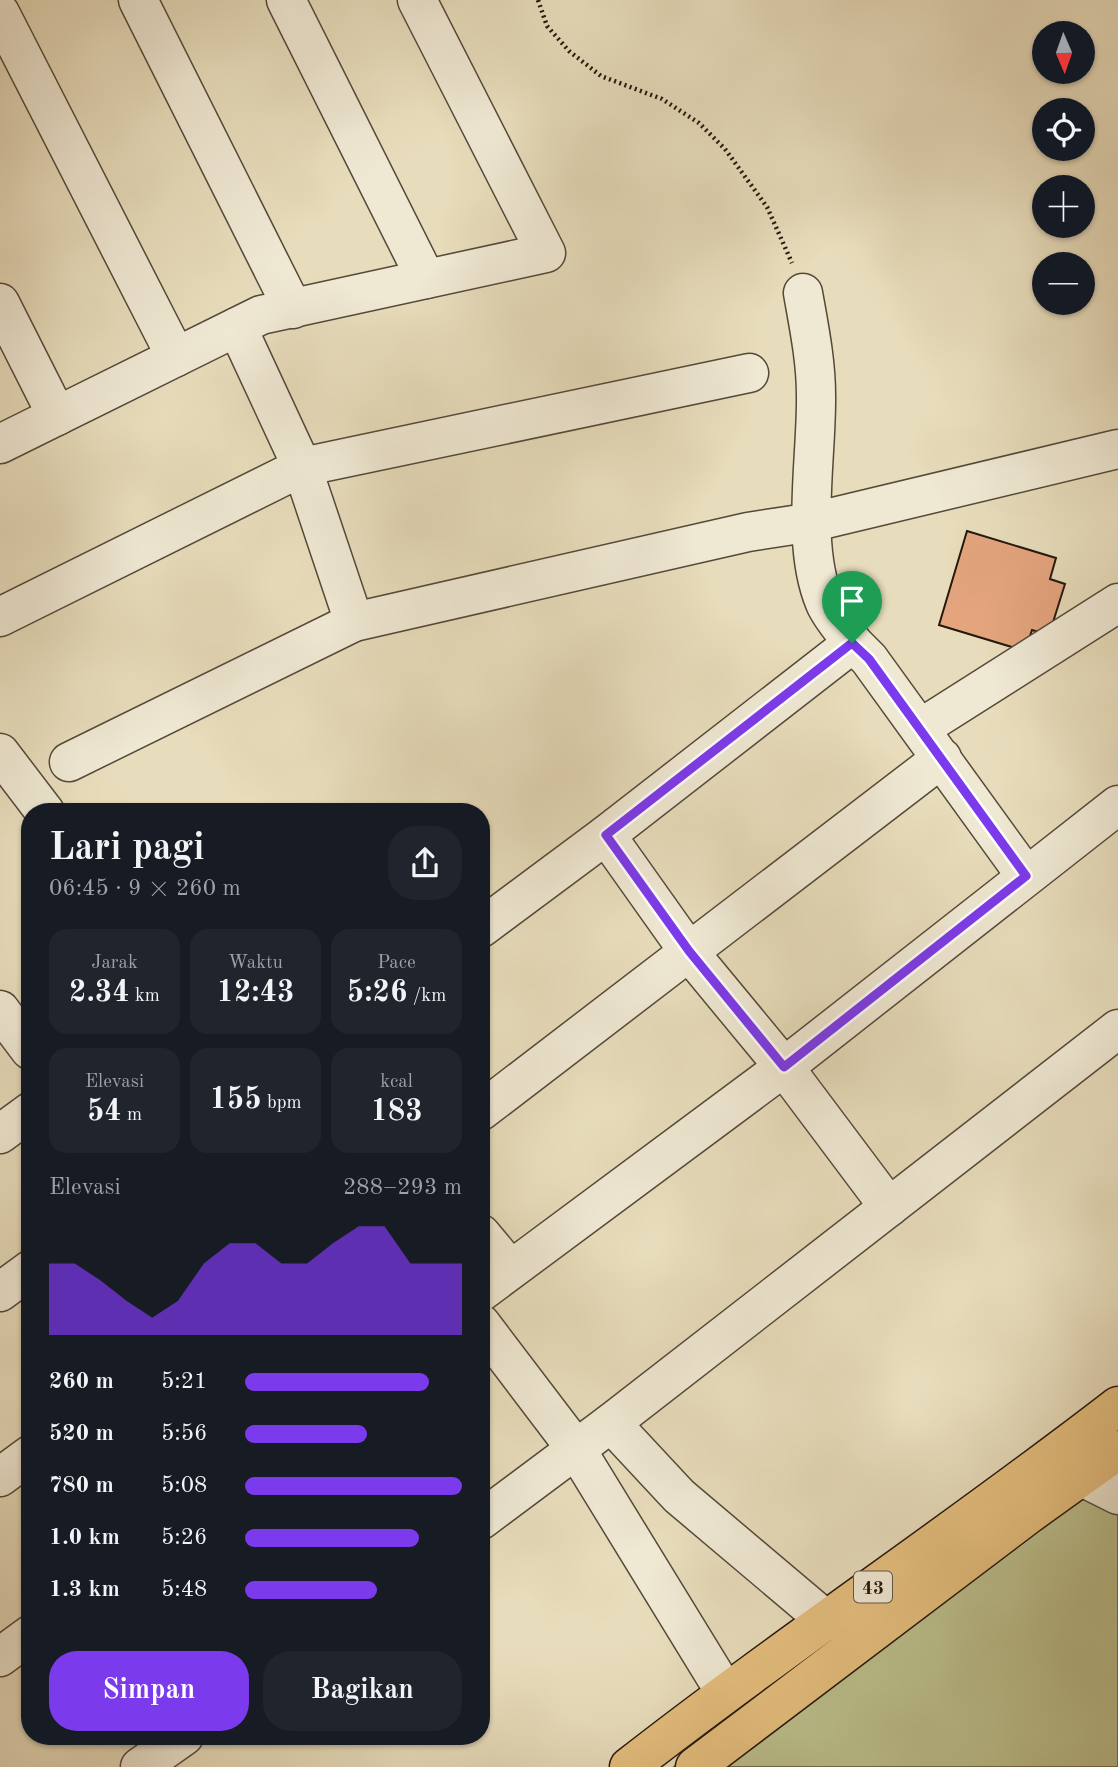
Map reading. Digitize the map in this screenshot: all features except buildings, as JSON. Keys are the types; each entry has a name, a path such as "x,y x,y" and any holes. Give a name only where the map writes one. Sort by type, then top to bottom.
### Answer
{"highway":[{"name":"43","path":"629,1767 725,1692 1054,1456 1118,1406"},
{"name":"43","path":"695,1767 1118,1450"}],"street":[{"path":"138,0 292,309"},
{"path":"286,0 426,279"},
{"path":"0,444 261,315 546,253 417,0"},
{"path":"0,13 176,357"},
{"path":"803,293 816,392 813,522 815,567 826,604 852,643 869,659 931,743 1026,876"},
{"path":"0,303 57,416"},
{"path":"237,327 302,467 354,622"},
{"path":"0,617 302,467 749,373"},
{"path":"69,762 354,622 748,532 813,522 1118,449"},
{"path":"490,1104 689,951 931,743 1118,603"},
{"path":"490,921 606,835 852,643"},
{"path":"6,776 35,803"},
{"path":"490,1264 495,1281 784,1067 1118,805"},
{"path":"606,835 689,951 784,1067 888,1207"},
{"path":"0,1010 21,1038"},
{"path":"490,1513 611,1423 1118,1029"},
{"path":"0,1134 21,1119"},
{"path":"490,1336 576,1449 725,1692"},
{"path":"611,1423 679,1496 827,1621"},
{"path":"0,1477 21,1462"},
{"path":"1080,1476 1118,1494"},
{"path":"0,1657 21,1642"},
{"path":"140,1767 171,1745"}],"path":[{"path":"538,0 547,26 569,51 601,76 662,99 699,123 724,149 767,207 789,252 803,293"}],"green space":[{"path":"1118,1433 1118,1767 674,1767"}],"route":[{"path":"852,643 869,659 921,728 1026,876 784,1067 689,951 606,835 852,643"}]}
